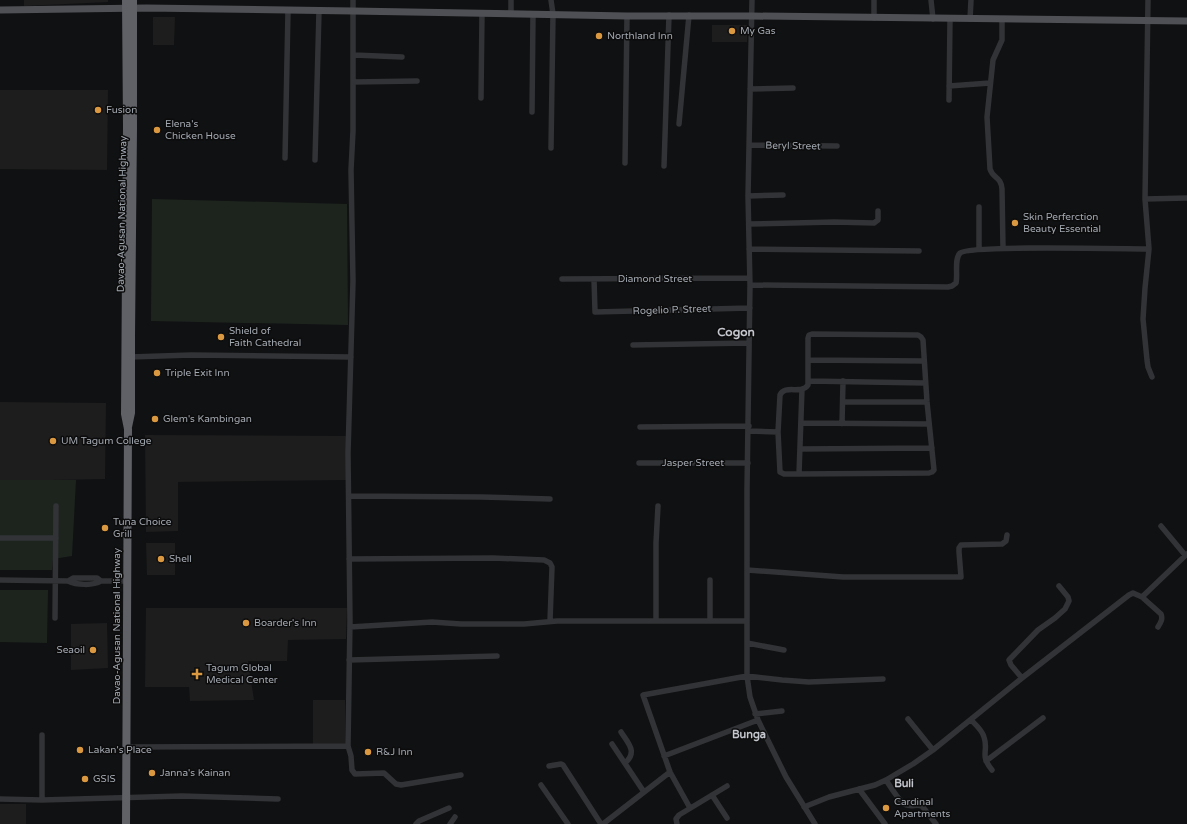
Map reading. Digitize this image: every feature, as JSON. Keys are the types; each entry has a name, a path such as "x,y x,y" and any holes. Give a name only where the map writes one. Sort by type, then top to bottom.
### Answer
{"highway":[{"name":"Davao-Agusan National Highway","path":"128,429 125,414 128,336 130,106 129,4"},
{"name":"Davao-Agusan National Highway","path":"126,824 128,429 131,413 128,336"}],"main road":[{"path":"0,10 129,4 288,11 627,16 689,15 1187,21"}],"street":[{"path":"353,0 353,131 350,170 353,280 348,453 350,627 348,746 351,756 352,770 355,774 384,773 398,785 461,775"},
{"path":"511,0 511,14"},
{"path":"551,0 553,14 551,148"},
{"path":"752,0 748,196 750,343 747,676 750,697 755,714 786,777 814,823"},
{"path":"874,0 874,18"},
{"path":"931,0 933,19"},
{"path":"970,0 970,19"},
{"path":"1148,0 1145,199 1149,249 1143,319 1148,367 1152,377"},
{"path":"285,158 288,11"},
{"path":"316,160 319,11"},
{"path":"481,98 482,13"},
{"path":"532,112 533,14"},
{"path":"664,166 668,15"},
{"path":"679,124 689,15"},
{"path":"624,163 627,16"},
{"path":"949,100 950,19"},
{"path":"1002,19 1002,40 994,57 987,116 991,173 1001,181 1002,185 1003,248"},
{"path":"354,55 402,57"},
{"path":"353,82 417,81"},
{"path":"949,86 990,84"},
{"path":"750,89 793,88"},
{"name":"Beryl Street","path":"749,145 837,146"},
{"path":"748,196 783,195"},
{"path":"1145,199 1187,198"},
{"path":"979,207 979,249 1149,249"},
{"path":"748,224 874,222 878,220 878,211"},
{"path":"749,249 919,251"},
{"name":"Diamond Street","path":"562,279 952,286 955,285 957,280 957,258 960,254 967,250 979,249"},
{"name":"Rogelio P. Street","path":"594,279 595,312 750,308"},
{"path":"809,335 918,335 921,336 923,340 924,361 934,470 932,472 784,474 779,471 778,432 780,393 784,390 802,390 806,387 808,381 809,335"},
{"path":"633,345 750,343"},
{"path":"130,357 191,355 351,357"},
{"path":"808,360 924,361"},
{"path":"808,381 925,383"},
{"path":"842,424 843,381"},
{"path":"799,474 802,390"},
{"path":"843,402 927,402"},
{"path":"801,423 929,424"},
{"path":"640,427 749,428 778,432"},
{"path":"800,448 932,448"},
{"name":"Jasper Street","path":"639,463 748,463"},
{"path":"349,496 550,499"},
{"path":"55,618 56,506"},
{"path":"656,621 656,543 658,506"},
{"path":"1142,597 1186,555 1161,526"},
{"path":"747,570 843,577 961,577 959,552 961,545 1002,544 1006,541 1006,535"},
{"path":"0,538 56,538"},
{"path":"349,558 493,558 544,560 550,563 552,567 550,621"},
{"path":"0,580 68,581 73,584 97,578 101,581 127,581"},
{"path":"710,580 710,621"},
{"path":"1022,678 1011,665 1010,660 1035,632 1065,609 1069,601 1068,597 1059,586"},
{"path":"804,807 829,797 875,785 913,764 933,750 1126,597 1133,594 1142,597 1161,614 1163,618 1158,627"},
{"path":"350,627 432,622 461,624 524,624 550,621 747,621"},
{"path":"747,643 784,650"},
{"path":"349,660 497,656"},
{"path":"690,808 670,772 643,695 747,676 809,682 883,679"},
{"path":"755,714 782,711"},
{"path":"986,761 1043,718"},
{"path":"908,719 933,750"},
{"path":"664,756 758,720"},
{"path":"970,720 982,731 985,738 984,757 992,770"},
{"path":"621,732 632,753 632,757 625,763"},
{"path":"42,735 42,800"},
{"path":"612,744 644,792"},
{"path":"127,747 348,746"},
{"path":"549,766 561,764 564,766 602,824 670,772"},
{"path":"886,780 904,804 911,806 922,806 936,824"},
{"path":"541,785 568,824"},
{"path":"677,824 677,817 727,786"},
{"path":"859,789 885,824"},
{"path":"712,795 727,818"},
{"path":"0,799 42,800 182,796 278,799"},
{"path":"416,824 419,821 449,808"},
{"path":"450,824 455,816"}],"shaded area":[{"path":"24,0 108,0 108,2 24,6"},
{"path":"153,17 175,17 174,45 153,45"},
{"path":"712,25 747,25 747,42 712,42"},
{"path":"0,90 108,90 107,170 0,169"},
{"path":"152,199 347,204 348,325 151,321"},
{"name":"UM Tagum College","path":"0,402 106,403 105,479 0,481"},
{"path":"145,435 346,436 346,480 178,482 178,531 146,532"},
{"path":"0,480 76,480 72,556 53,559 52,570 0,570"},
{"path":"146,543 175,543 175,575 147,575"},
{"path":"0,590 48,590 47,643 0,642"},
{"path":"146,608 347,608 346,639 288,640 287,661 248,661 254,700 190,701 189,687 145,687"},
{"path":"107,623 108,668 71,670 71,624"},
{"path":"313,700 345,700 345,745 313,745"},
{"path":"0,804 26,804 26,824 0,824"}],"place":[{"name":"My Gas","path":"732,31"},
{"name":"Northland Inn","path":"599,36"},
{"name":"Fusion","path":"98,110"},
{"name":"Elena's Chicken House","path":"157,130"},
{"name":"Skin Perferction Beauty Essential","path":"1015,223"},
{"name":"Shield of Faith Cathedral","path":"221,337"},
{"name":"Triple Exit Inn","path":"157,373"},
{"name":"Glem's Kambingan","path":"155,419"},
{"name":"UM Tagum College","path":"53,441"},
{"name":"Tuna Choice Grill","path":"105,528"},
{"name":"Shell","path":"161,559"},
{"name":"Boarder's Inn","path":"246,623"},
{"name":"Seaoil","path":"93,650"},
{"name":"Tagum Global Medical Center","path":"197,674"},
{"name":"Lakan's Place","path":"80,750"},
{"name":"R&J Inn","path":"368,752"},
{"name":"Janna's Kainan","path":"152,773"},
{"name":"GSIS","path":"85,779"},
{"name":"Cardinal Apartments","path":"886,808"}],"district":[{"name":"Cogon","path":"736,332"},
{"name":"Bunga","path":"749,734"},
{"name":"Buli","path":"904,783"}]}
